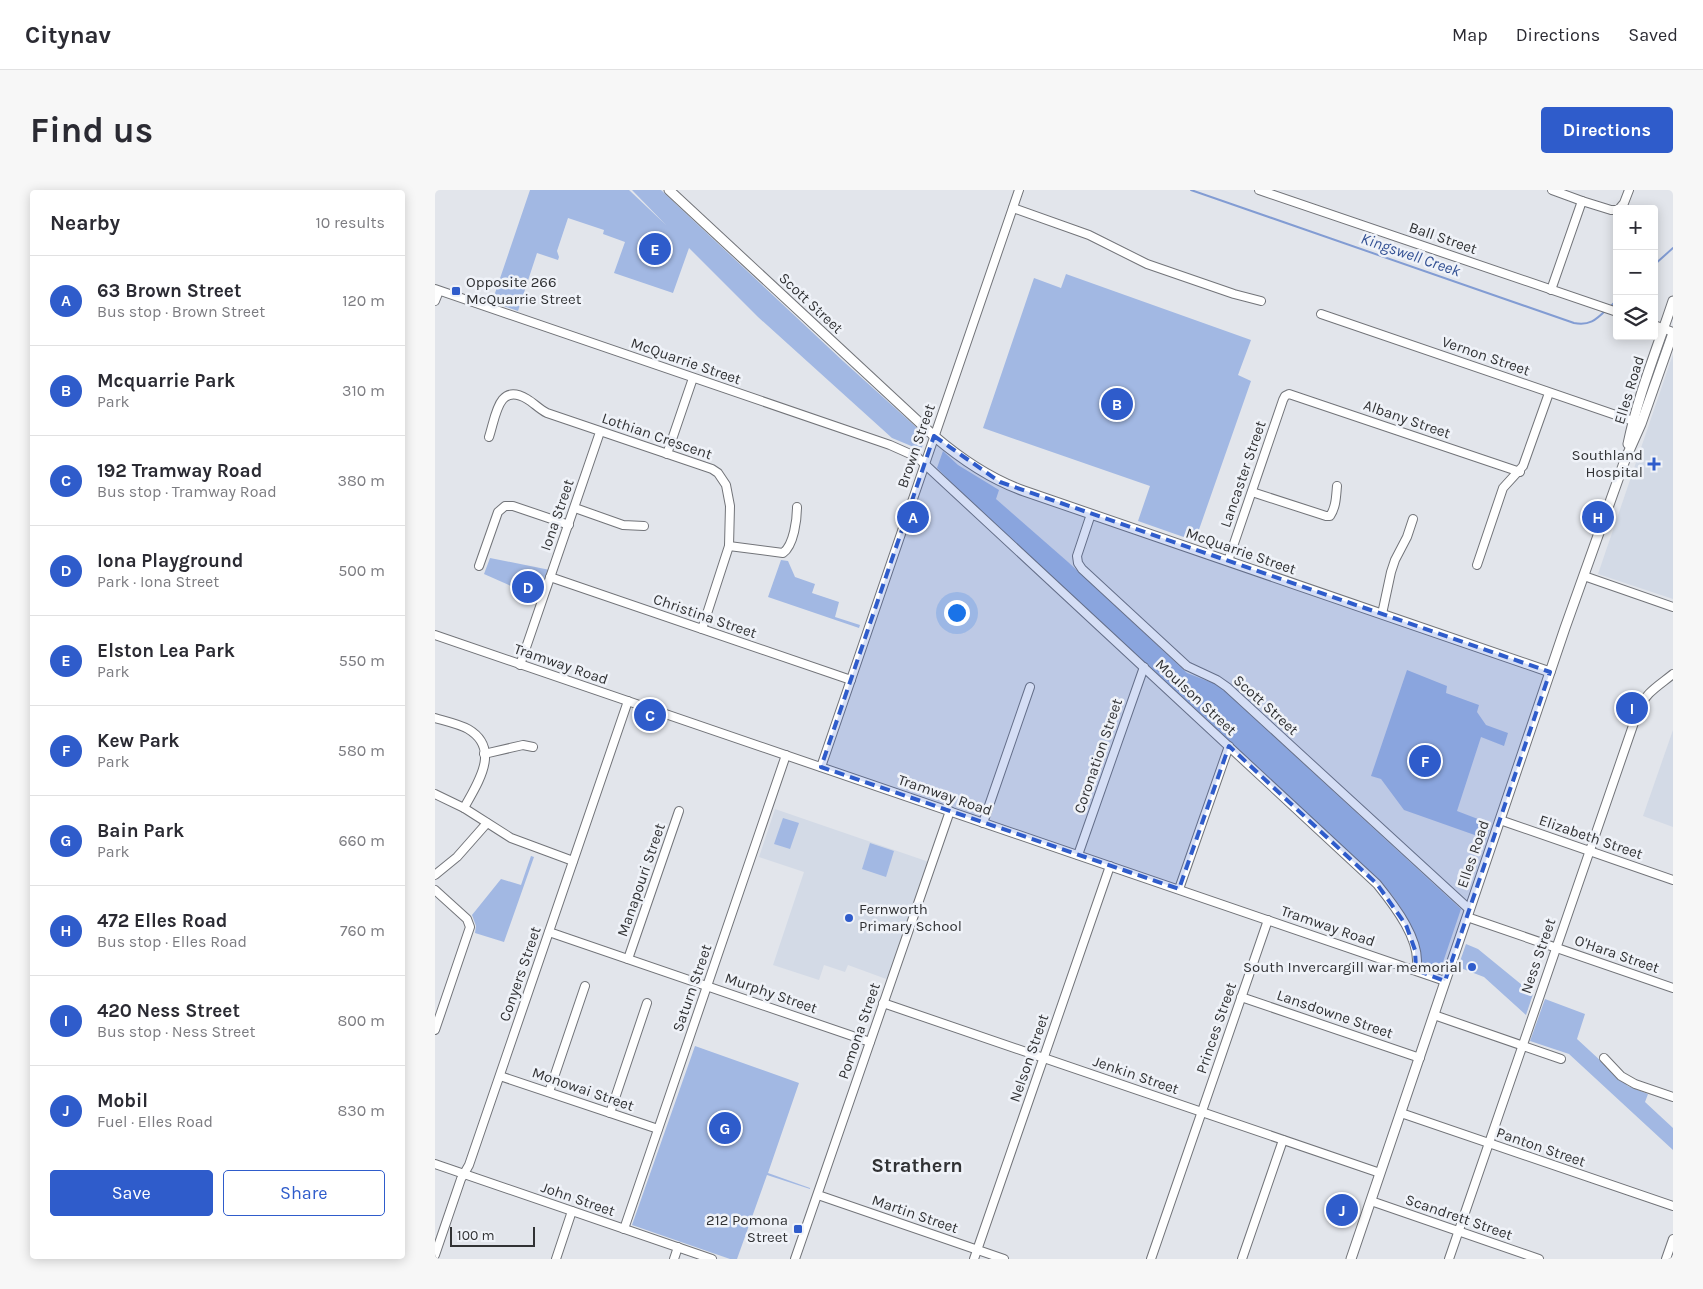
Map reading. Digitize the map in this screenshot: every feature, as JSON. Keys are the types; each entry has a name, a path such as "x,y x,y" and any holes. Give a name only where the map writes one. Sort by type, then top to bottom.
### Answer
{"main road":[{"name":"Scott Street","path":"669,190 934,436"},
{"name":"Elles Road","path":"1351,1259 1468,913 1625,460 1637,422 1646,379 1673,302"},
{"name":"Elles Road","path":"1637,422 1657,381 1673,332"},
{"name":"McQuarrie Street","path":"934,436 959,456 1001,482 1024,492 1551,672"}],"street":[{"name":"Brown Street","path":"821,767 1019,190"},
{"name":"Ball Street","path":"1259,190 1610,310"},
{"path":"1552,190 1613,210"},
{"path":"1622,205 1629,190"},
{"path":"1551,290 1582,201"},
{"path":"1013,208 1089,235 1147,264 1234,294 1261,301"},
{"path":"435,301 437,290"},
{"name":"McQuarrie Street","path":"437,290 895,447 913,455 925,464"},
{"name":"Vernon Street","path":"1321,314 1637,422"},
{"path":"1658,327 1673,332"},
{"path":"667,454 693,378"},
{"path":"1646,379 1657,381"},
{"path":"1477,564 1503,488 1508,480 1520,472 1549,393"},
{"name":"Lothian Crescent","path":"489,437 501,400 510,394 525,398 547,413 712,470 723,478 730,506 729,546 702,629"},
{"name":"Albany Street","path":"1285,396 1289,394 1520,472"},
{"name":"Lancaster Street","path":"1228,561 1285,396"},
{"name":"Iona Street","path":"520,664 600,432"},
{"name":"Moulson Street","path":"925,464 1382,890 1393,902 1406,925 1415,950 1416,970"},
{"path":"1252,492 1329,516 1336,502 1337,486"},
{"path":"479,566 498,512 505,506 513,506 569,525"},
{"path":"729,546 783,553 789,546 797,520 797,507"},
{"path":"575,508 623,525 644,526"},
{"name":"Scott Street","path":"1091,514 1077,556 1078,563 1082,569 1187,666 1217,680 1227,687 1468,913"},
{"path":"1381,614 1391,572 1413,519"},
{"path":"1584,576 1673,607"},
{"name":"Christina Street","path":"550,577 851,680"},
{"name":"Tramway Road","path":"435,635 1445,981"},
{"name":"Coronation Street","path":"1079,855 1144,667"},
{"name":"Ness Street","path":"1449,1259 1642,700 1650,691 1673,674"},
{"path":"983,823 1030,687"},
{"name":"Conyers Street","path":"435,1254 469,1165 628,702"},
{"path":"435,718 467,729 480,741 485,754 484,771 464,808"},
{"path":"485,754 523,744 533,747"},
{"path":"1179,889 1229,746"},
{"name":"Saturn Street","path":"624,1229 786,755"},
{"path":"435,794 464,808 501,833 523,844 573,861"},
{"name":"Manapouri Street","path":"628,959 679,811"},
{"name":"Pomona Street","path":"795,1259 950,811"},
{"name":"Elizabeth Street","path":"1500,820 1673,880"},
{"path":"435,875 457,858 487,823"},
{"name":"Nelson Street","path":"975,1259 1110,866"},
{"path":"435,890 467,919 470,927 435,1030"},
{"name":"O'Hara Street","path":"1468,913 1555,948 1673,988"},
{"name":"Princes Street","path":"1151,1259 1268,920"},
{"name":"Murphy Street","path":"549,932 870,1042"},
{"path":"549,1092 585,986"},
{"name":"Lansdowne Street","path":"1241,997 1420,1058"},
{"path":"610,1113 647,1003"},
{"name":"Jenkin Street","path":"883,1003 1380,1173"},
{"path":"1434,1015 1561,1059"},
{"path":"1603,1058 1621,1076 1635,1084 1673,1097"},
{"name":"Monowai Street","path":"500,1076 658,1129"},
{"name":"Panton Street","path":"1401,1113 1673,1206"},
{"path":"1242,1259 1283,1140"},
{"name":"John Street","path":"435,1164 712,1259"},
{"name":"Martin Street","path":"818,1194 1004,1259"},
{"name":"Scandrett Street","path":"1371,1201 1539,1259"},
{"path":"556,1259 572,1211"},
{"path":"1666,1259 1673,1238"},
{"path":"674,1259 678,1247"}],"highlighted area":[{"path":"934,436 1000,482 1550,672 1445,981 1416,970 1415,950 1406,925 1377,884 1229,746 1179,889 821,767"}],"shaded area":[{"path":"530,190 629,190 666,225 632,190 661,190 843,361 926,436 921,450 892,438 758,317 689,248 673,293 614,273 625,242 603,234 604,230 568,218 557,251 558,260 537,253 518,311 492,302"},
{"path":"1066,274 1251,340 1238,375 1251,381 1195,541 1138,521 1150,486 983,428 1034,278 1061,288"},
{"name":"Southland Hospital","path":"1673,354 1673,599 1598,574"},
{"path":"943,451 958,465 999,490 996,499 1068,562 1187,673 1218,685 1461,909 1440,971 1423,966 1417,942 1409,922 1383,884 968,500 937,468"},
{"path":"490,558 550,570 540,599 484,574"},
{"path":"781,560 788,561 795,577 815,584 812,593 839,602 835,617 860,625 859,628 768,597"},
{"path":"1407,670 1447,686 1446,693 1479,705 1477,712 1486,725 1508,733 1504,746 1481,737 1457,811 1491,824 1486,839 1404,810 1381,779 1371,776"},
{"path":"1673,730 1673,827 1643,816"},
{"name":"Fernworth Primary School","path":"775,809 929,862 889,980 848,965 845,972 824,965 819,980 773,965 804,872 759,857"},
{"path":"783,818 799,823 790,849 774,844"},
{"path":"870,843 894,851 886,877 862,869"},
{"path":"531,856 534,857 504,942 475,933 476,926 472,915 501,879 521,885"},
{"path":"1466,944 1478,949 1533,994 1526,1015 1484,977 1458,967"},
{"path":"1545,999 1585,1014 1577,1039 1628,1086 1648,1094 1645,1102 1673,1128 1673,1150 1569,1054 1530,1041"},
{"path":"695,1046 799,1083 768,1173 810,1189 767,1175 737,1259 730,1259 632,1225"}],"waterway":[{"name":"Kingswell Creek","path":"1191,190 1574,323 1584,324 1592,321 1606,310"},
{"name":"Kingswell Creek","path":"1658,261 1673,248"},
{"name":"Kingswell Creek","path":"1610,307 1613,304"}],"place":[{"name":"Elston Lea Park","path":"655,249"},
{"name":"Opposite 266 McQuarrie Street","path":"456,291"},
{"name":"Mcquarrie Park","path":"1117,404"},
{"name":"Southland Hospital","path":"1654,464"},
{"name":"63 Brown Street","path":"913,517"},
{"name":"472 Elles Road","path":"1598,517"},
{"name":"Iona Playground","path":"528,587"},
{"name":"420 Ness Street","path":"1632,708"},
{"name":"192 Tramway Road","path":"650,715"},
{"name":"Kew Park","path":"1425,761"},
{"name":"Fernworth Primary School","path":"849,918"},
{"name":"South Invercargill war memorial","path":"1472,967"},
{"name":"Bain Park","path":"725,1128"},
{"name":"Mobil","path":"1342,1210"},
{"name":"212 Pomona Street","path":"798,1229"}],"district":[{"name":"Strathern","path":"917,1165"}]}
